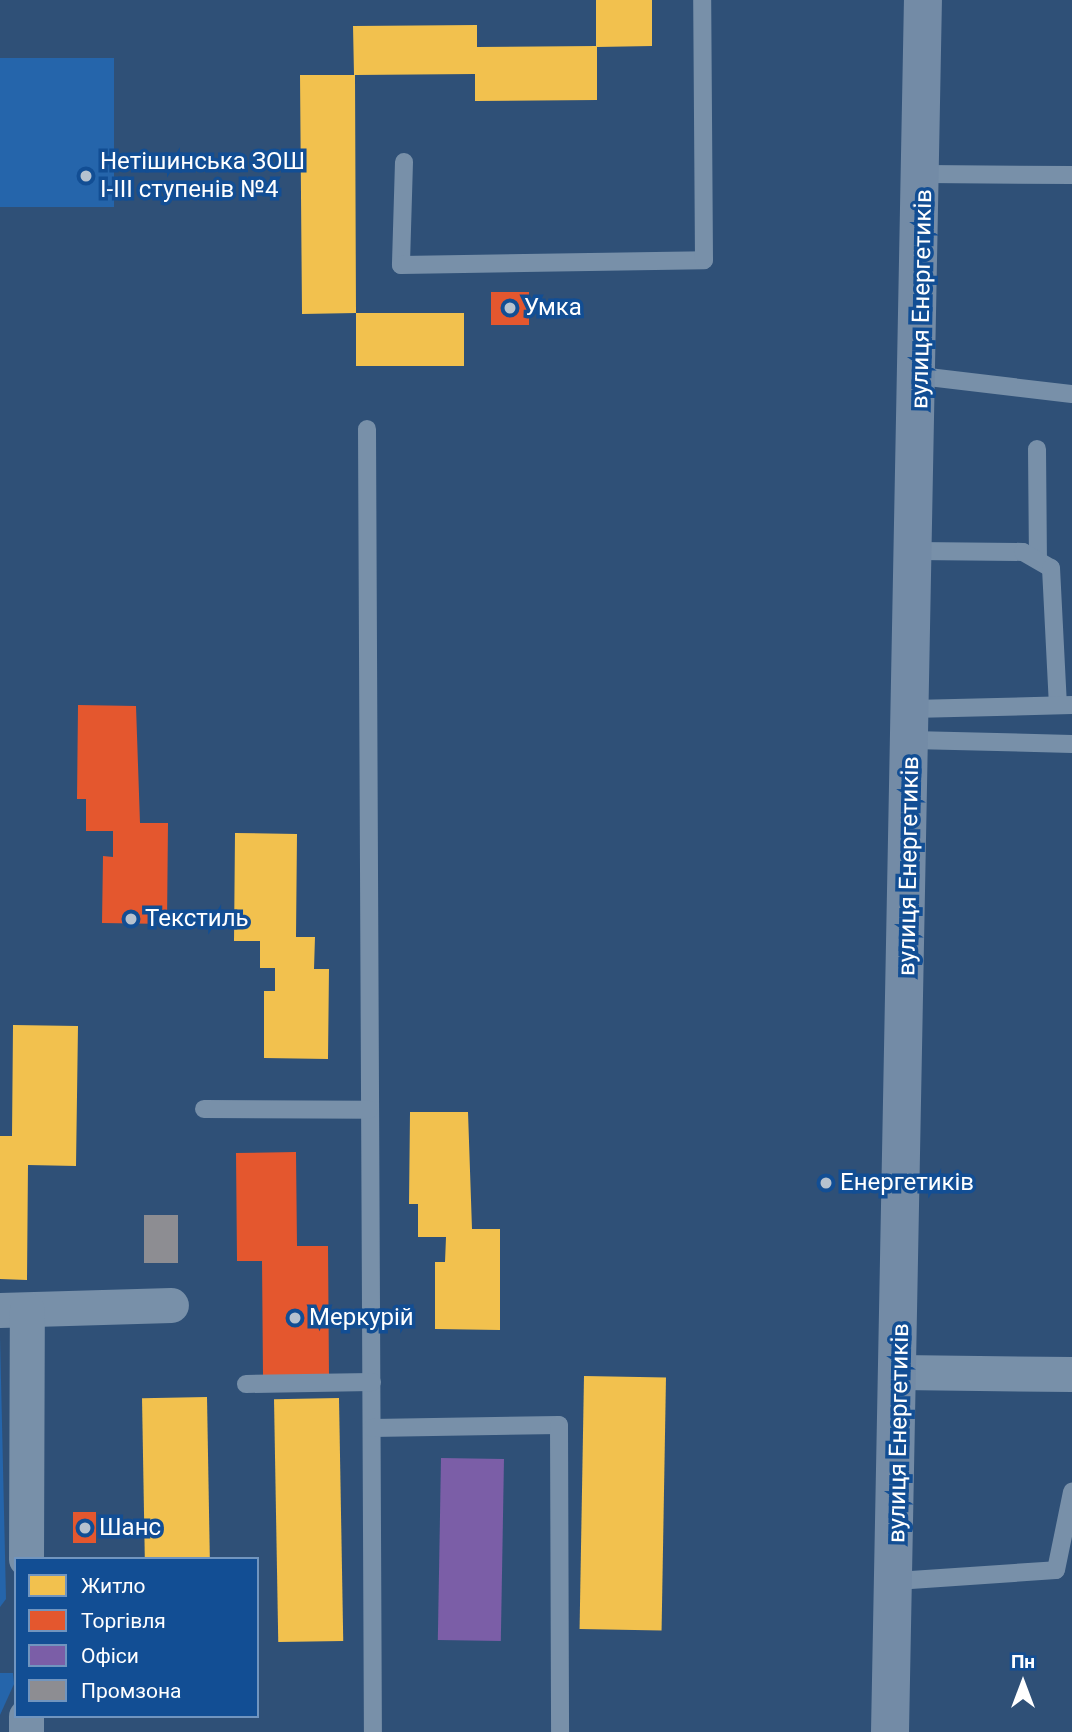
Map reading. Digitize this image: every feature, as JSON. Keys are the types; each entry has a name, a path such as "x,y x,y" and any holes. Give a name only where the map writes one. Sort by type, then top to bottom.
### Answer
{"main road":[{"name":"вулиця Енергетиків","path":"890,1732 901,1372 925,174 923,0"}],"street":[{"path":"26,1557 14,1310 171,1305"},
{"path":"901,1372 1072,1374"}],"lane":[{"path":"404,162 401,265 704,260 702,0"},
{"path":"925,174 1072,175"},
{"path":"920,376 1072,394"},
{"path":"367,429 373,1732"},
{"path":"1037,449 1038,556"},
{"path":"912,725 1065,705 1056,586 1051,568 1038,556 916,551"},
{"path":"912,725 1072,744"},
{"path":"204,1109 369,1110"},
{"path":"246,1384 372,1382"},
{"path":"372,1428 559,1425 560,1732"},
{"path":"896,1581 1056,1570 1072,1492"}],"shaded area":[{"path":"0,58 114,58 114,207 0,207"},
{"path":"0,1336 6,1599 0,1607"},
{"path":"0,1673 13,1673 14,1684 0,1715"}],"building: Житло":[{"path":"596,0 652,0 652,46 597,47 597,100 475,101 475,74 355,75 356,313 302,314 300,75 354,75 353,26 477,25 477,47 596,46"},
{"path":"356,313 464,313 464,366 356,366"},
{"path":"235,833 297,834 296,937 315,937 314,969 329,969 328,1059 264,1058 264,991 275,991 275,968 260,968 260,941 234,941"},
{"path":"13,1025 78,1026 76,1166 28,1165 27,1280 0,1279 0,1136 12,1136"},
{"path":"410,1112 468,1112 472,1229 500,1229 500,1330 435,1329 435,1262 445,1262 446,1237 418,1237 418,1204 409,1204"},
{"path":"584,1376 666,1377 662,1630 580,1629"},
{"path":"207,1397 210,1557 145,1557 142,1398"},
{"path":"339,1398 343,1641 278,1642 274,1399"}],"building: Торгівля":[{"name":"Умка","path":"491,292 529,292 529,325 491,325"},
{"path":"78,705 136,706 140,823 168,823 167,924 102,923 103,856 113,857 113,831 86,831 86,799 77,799"},
{"name":"Меркурій","path":"296,1152 297,1246 328,1246 329,1376 263,1376 262,1261 237,1261 236,1153"},
{"name":"Шанс","path":"73,1512 96,1512 96,1543 73,1543"}],"building: Офіси":[{"path":"441,1458 504,1459 501,1641 438,1640"}],"building: Промзона":[{"path":"144,1215 178,1215 178,1263 144,1263"}],"place":[{"name":"Нетішинська ЗОШ І-ІІІ ступенів №4","path":"86,176"},
{"name":"Умка","path":"510,308"},
{"name":"Текстиль","path":"131,919"},
{"name":"Енергетиків","path":"826,1183"},
{"name":"Меркурій","path":"295,1318"},
{"name":"Шанс","path":"85,1528"}]}
